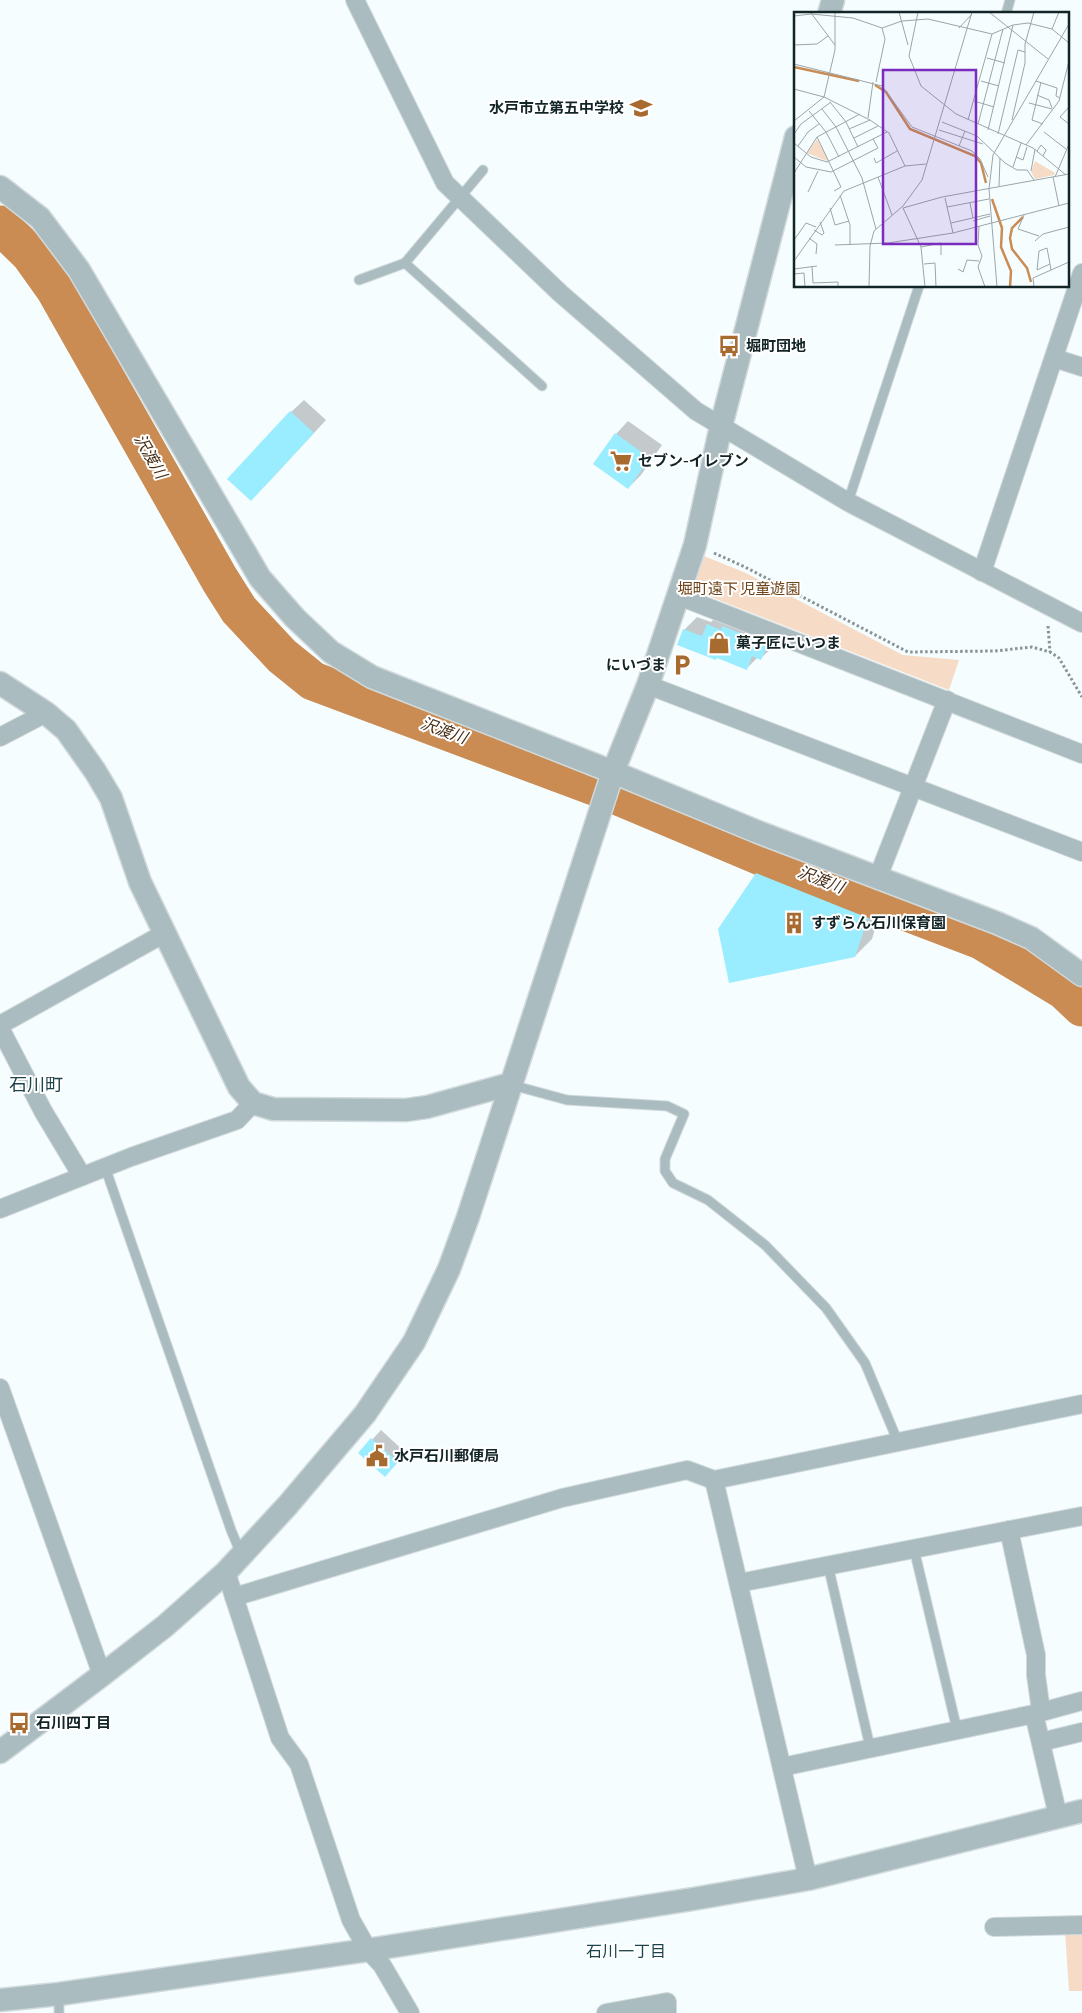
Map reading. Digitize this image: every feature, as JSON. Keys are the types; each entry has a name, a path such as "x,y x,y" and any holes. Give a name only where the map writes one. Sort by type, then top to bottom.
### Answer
{"street":[{"path":"355,0 445,184 560,293 696,411 848,502 1082,623"},
{"path":"0,1752 164,1626 226,1572 287,1506 365,1414 414,1342 449,1269 501,1118 510,1084 611,778 648,685 679,596 695,545 721,426 794,146"},
{"path":"0,187 40,218 78,270 260,578 331,652 372,676 611,778 878,877 1031,938 1082,975"},
{"path":"982,572 1082,272"},
{"path":"1054,358 1082,367"},
{"path":"679,596 1082,754"},
{"path":"0,683 46,713 66,730 95,770 111,798 140,882 239,1086 253,1103 273,1109 294,1110 406,1110 427,1107 510,1084"},
{"path":"648,685 1082,852"},
{"path":"878,877 947,700"},
{"path":"0,737 46,713"},
{"path":"82,1176 43,1111 0,1026 165,933"},
{"path":"0,1209 82,1176 237,1120 253,1103"},
{"path":"0,1388 102,1675"},
{"path":"234,1597 562,1498 687,1470 714,1480 1082,1404"},
{"path":"714,1480 808,1879"},
{"path":"739,1583 1082,1516"},
{"path":"1009,1530 1036,1655 1037,1712 1041,1742 1058,1816"},
{"path":"226,1572 280,1738 299,1764 351,1920 368,1950 382,1964 410,2013"},
{"path":"782,1767 1082,1701"},
{"path":"1041,1742 1082,1732"},
{"path":"0,2000 59,2004 368,1950 808,1879 1082,1811"},
{"path":"994,1927 1082,1925"},
{"path":"606,2013 668,2002 667,2013"}],"lane":[{"path":"359,280 405,263 484,170"},
{"path":"405,263 542,386"},
{"path":"848,502 918,288"},
{"path":"510,1084 567,1100 667,1106 684,1114 666,1159 665,1171 674,1183 708,1200 765,1245 826,1308 865,1363 898,1442"},
{"path":"104,1168 241,1554"},
{"path":"914,1548 955,1721"},
{"path":"828,1565 870,1748"}],"path":[{"path":"695,545 745,567 908,652 995,651 1032,647 1050,652 1059,658 1082,697"}],"green space":[{"name":"堀町遠下 児童遊園","path":"704,556 746,573 903,655 959,660 949,690 693,590"},
{"path":"1065,1931 1082,1931 1082,1991 1069,1991"}],"building":[{"path":"290,411 314,433 251,501 227,479"},
{"name":"セブン-イレブン","path":"615,433 650,458 628,489 593,464"},
{"path":"707,624 721,630 722,626 768,644 761,660 752,656 747,670 677,645 683,629 702,636"},
{"name":"すずらん石川保育園","path":"756,873 868,918 855,957 729,983 718,929"},
{"path":"371,1438 398,1462 385,1477 358,1453"}],"waterway":[{"name":"沢渡川","path":"0,225 30,254 55,289 220,580 239,610 282,656 313,681 602,789 768,859 981,940 1064,990 1082,1007"}],"place":[{"name":"水戸市立第五中学校","path":"641,108"},
{"name":"堀町団地","path":"729,346"},
{"name":"セブン-イレブン","path":"621,461"},
{"name":"菓子匠にいつま","path":"719,643"},
{"name":"にいづま","path":"682,665"},
{"name":"すずらん石川保育園","path":"794,923"},
{"name":"水戸石川郵便局","path":"377,1456"},
{"name":"石川四丁目","path":"19,1723"}],"district":[{"name":"石川町","path":"36,1085"},
{"name":"石川一丁目","path":"626,1951"}]}
